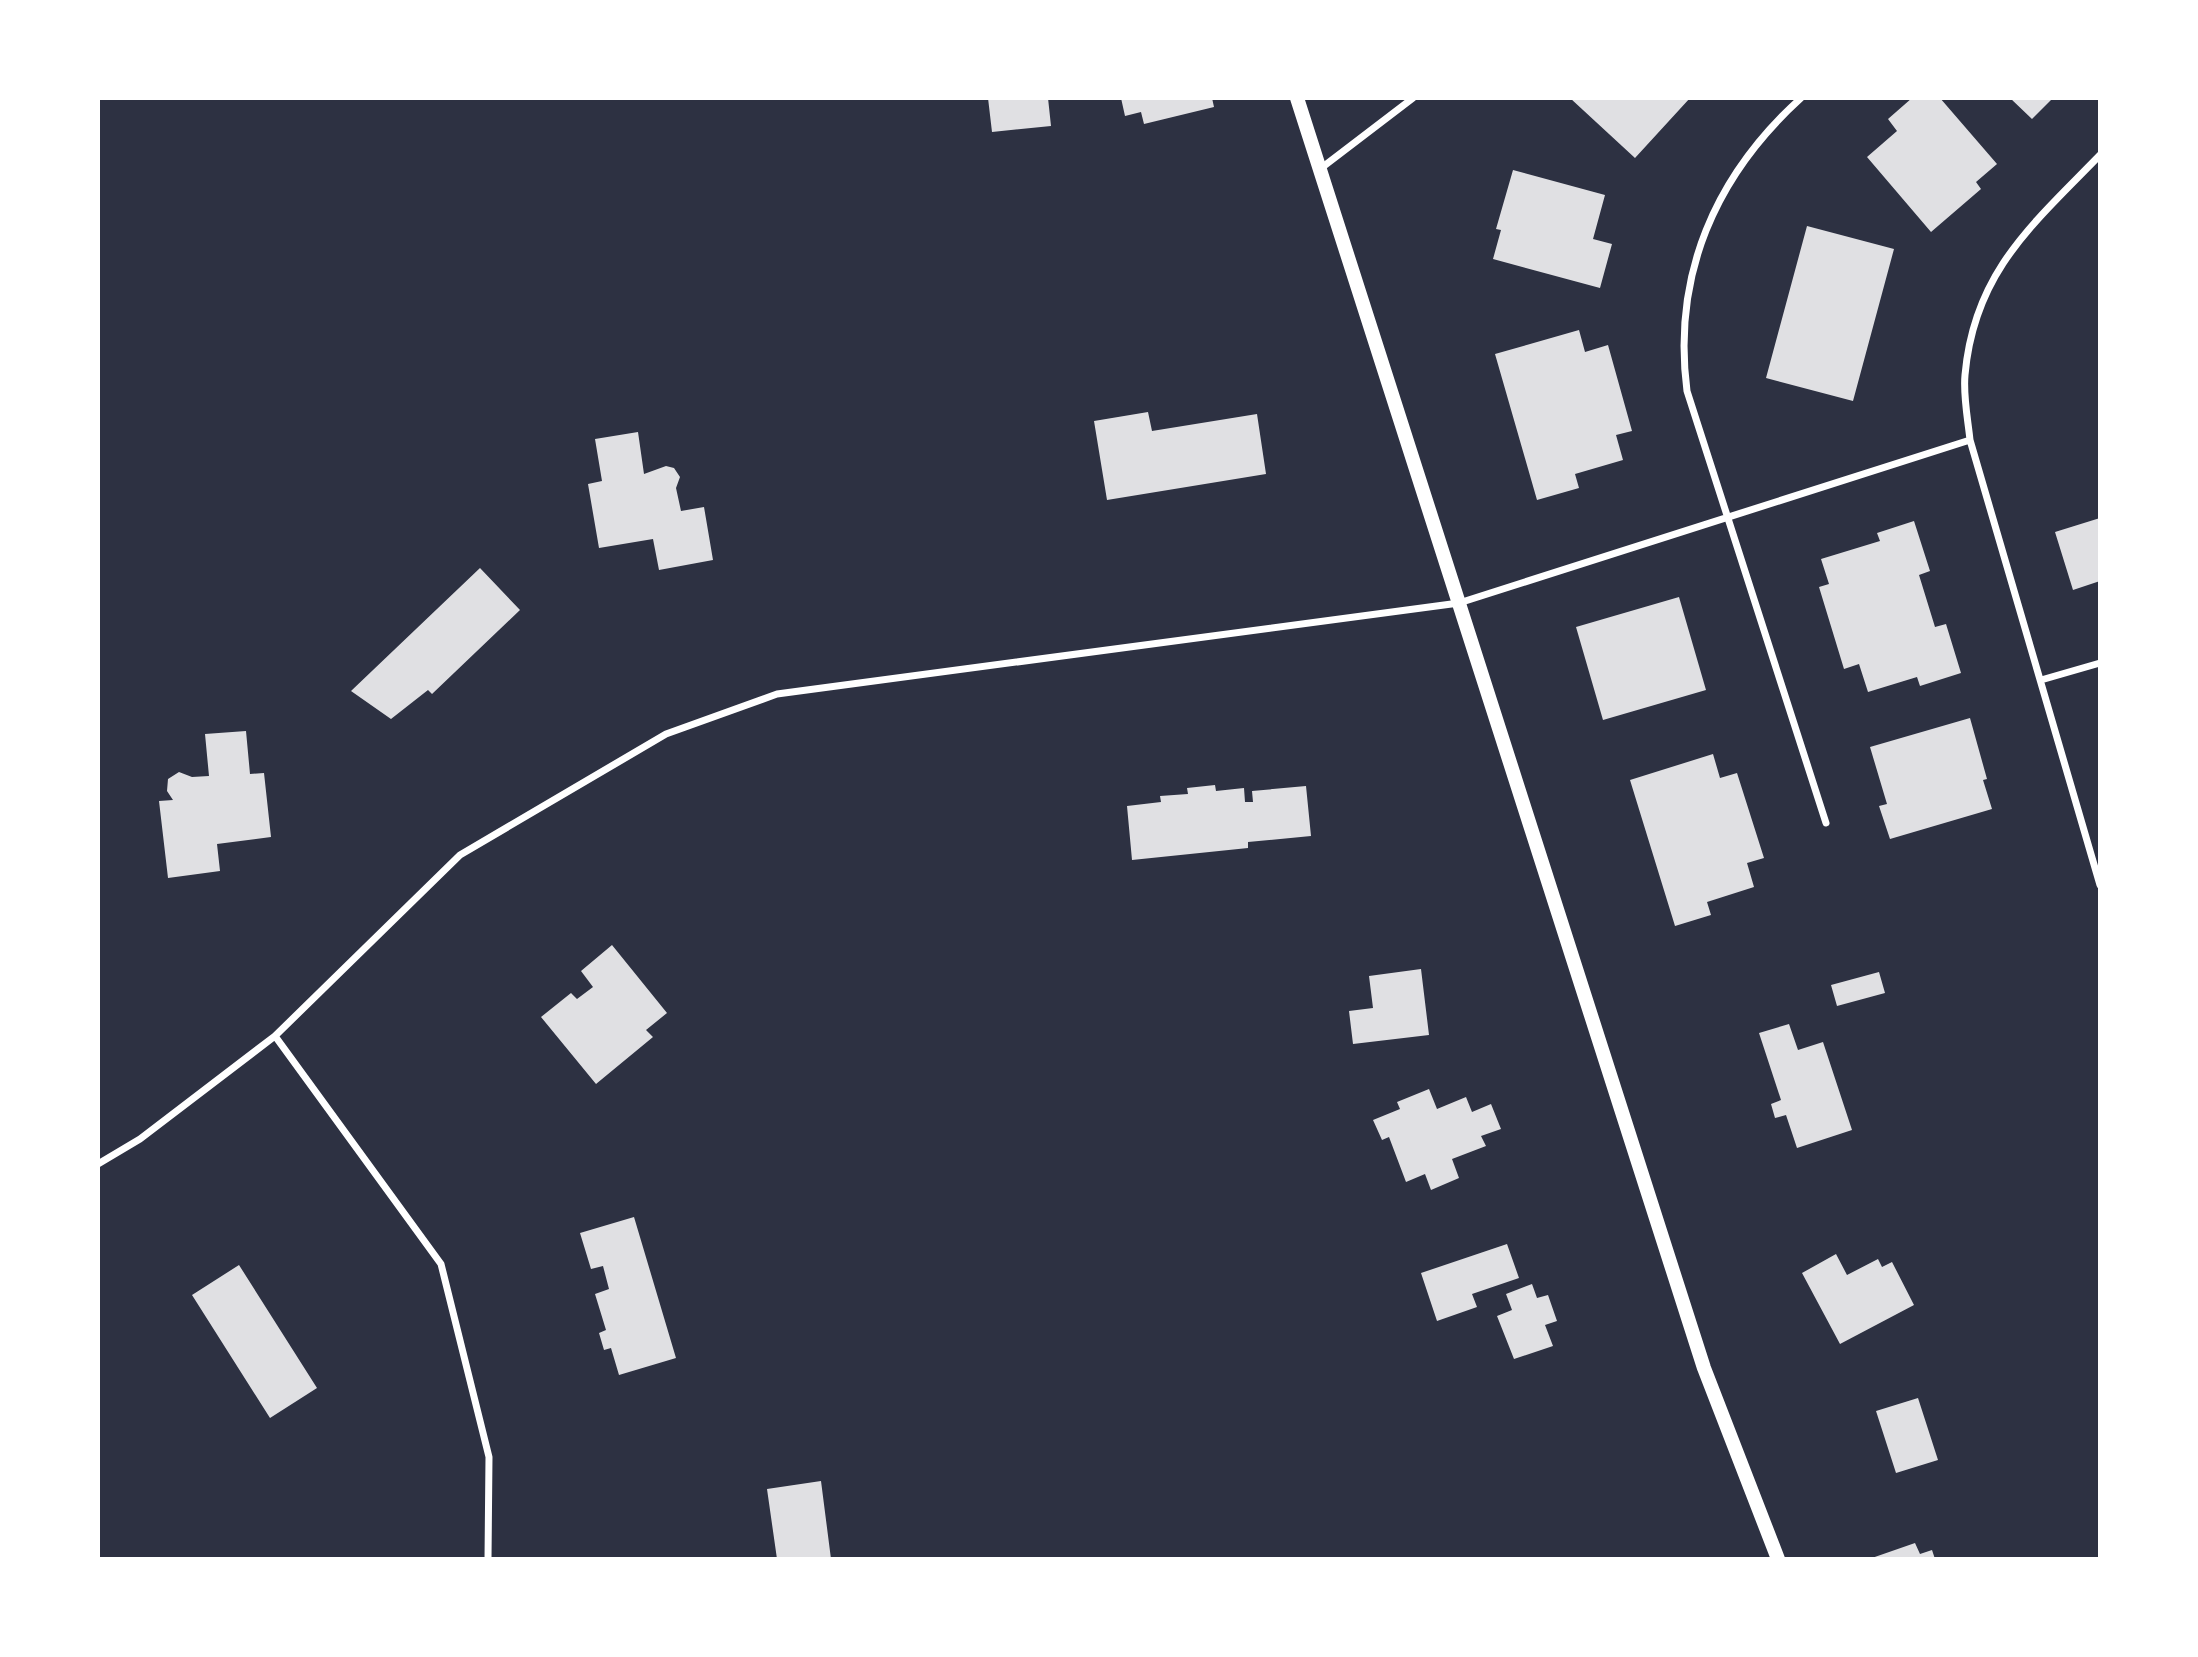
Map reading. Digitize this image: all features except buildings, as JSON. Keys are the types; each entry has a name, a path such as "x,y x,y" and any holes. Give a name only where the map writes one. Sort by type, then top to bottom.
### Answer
{"main road":[{"path":"1297,98 1704,1368 1778,1559"}],"street":[{"path":"1320,169 1413,98"},
{"path":"1801,98 1774,122 1730,179 1702,242 1686,300 1682,352 1687,391 1826,823"},
{"path":"2100,155 2015,242 1988,288 1974,329 1965,377 1970,440 2100,885"},
{"path":"98,1164 139,1139 275,1036 460,855 666,734 777,694 1459,603 1970,440"},
{"path":"2040,680 2100,663"},
{"path":"275,1036 441,1264 489,1457 488,1559"}]}
